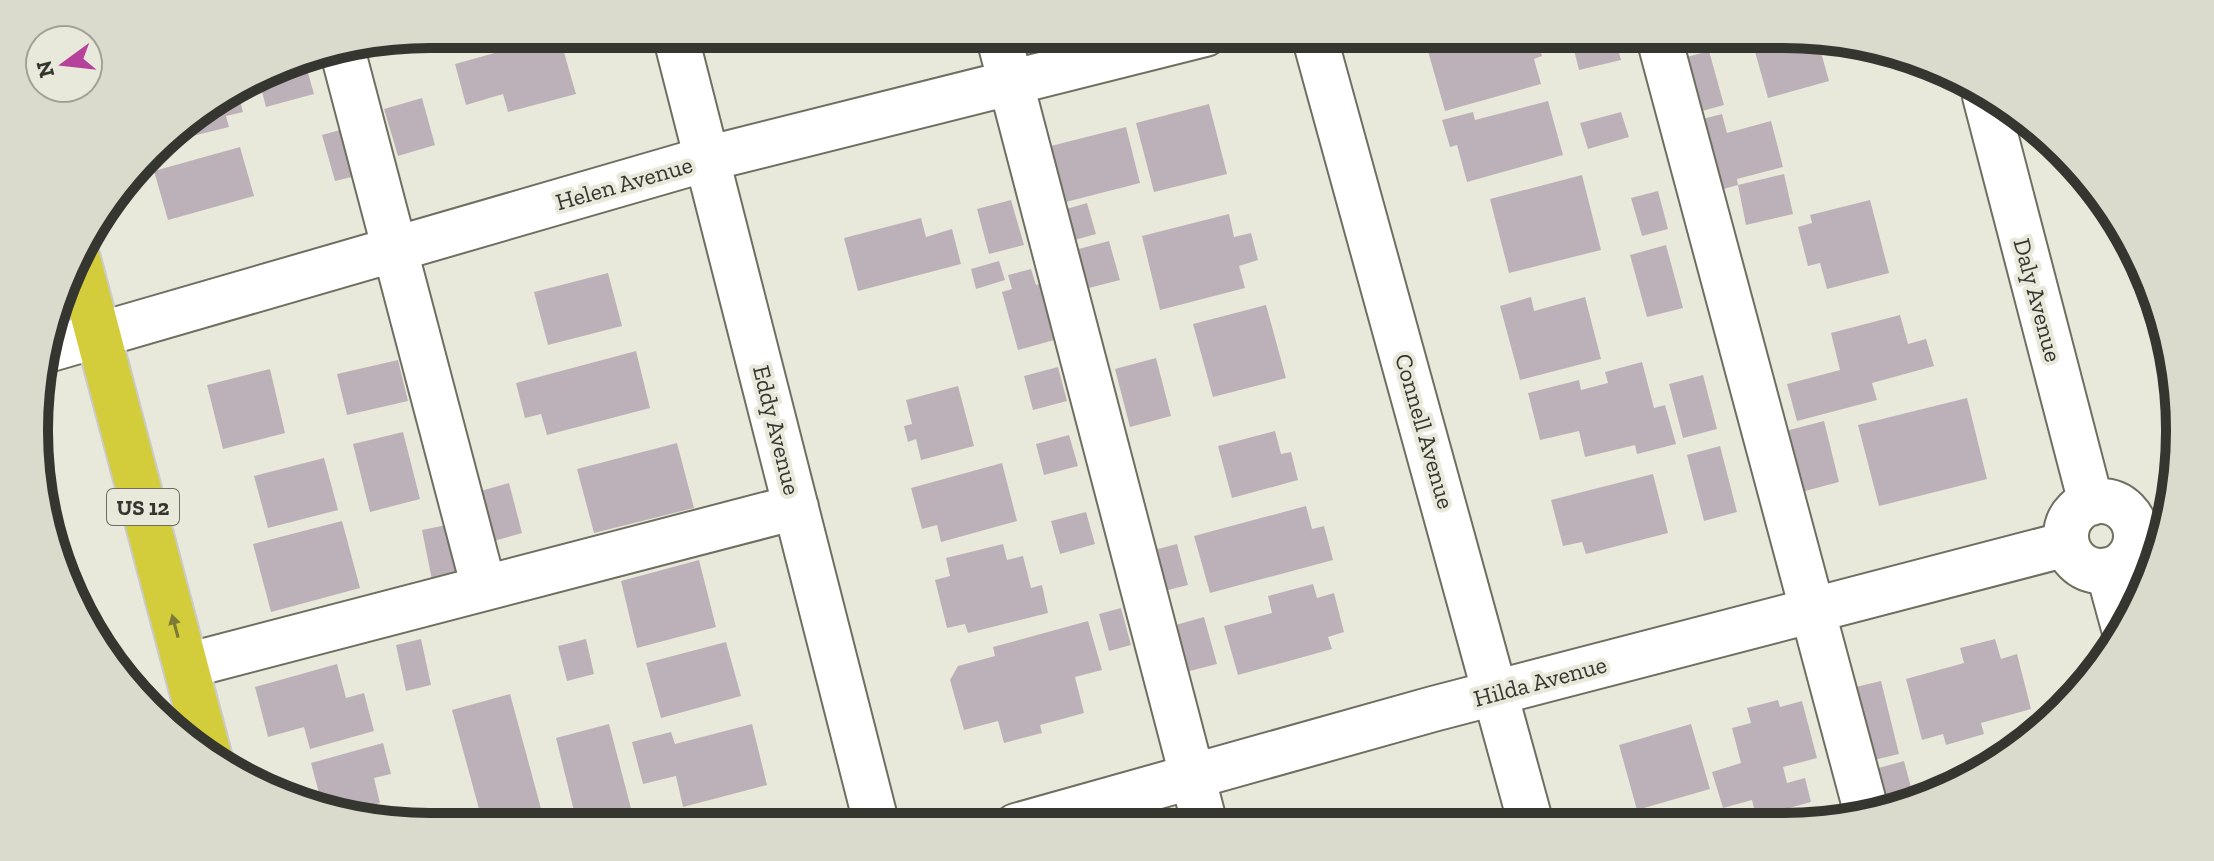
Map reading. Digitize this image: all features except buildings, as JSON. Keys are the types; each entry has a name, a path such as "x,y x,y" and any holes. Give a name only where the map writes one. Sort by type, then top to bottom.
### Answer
{"highway":[{"name":"US 12","path":"82,273 205,739"}],"street":[{"name":"Eddy Avenue","path":"678,48 874,813"},
{"path":"1002,48 1202,813"},
{"name":"Helen Avenue","path":"57,347 706,159 1148,48"},
{"name":"Connell Avenue","path":"1313,48 1528,813"},
{"path":"1662,48 1864,804"},
{"path":"344,58 484,588"},
{"name":"Daly Avenue","path":"1988,107 2091,503"},
{"path":"2091,503 2113,503 2151,521 2126,561 2108,570 2084,567 2074,560 2067,544 2067,527 2072,516 2091,503"},
{"path":"186,666 796,507"},
{"name":"Hilda Avenue","path":"1060,813 1192,774 1811,608 2067,544"},
{"path":"2108,570 2120,613"}]}
